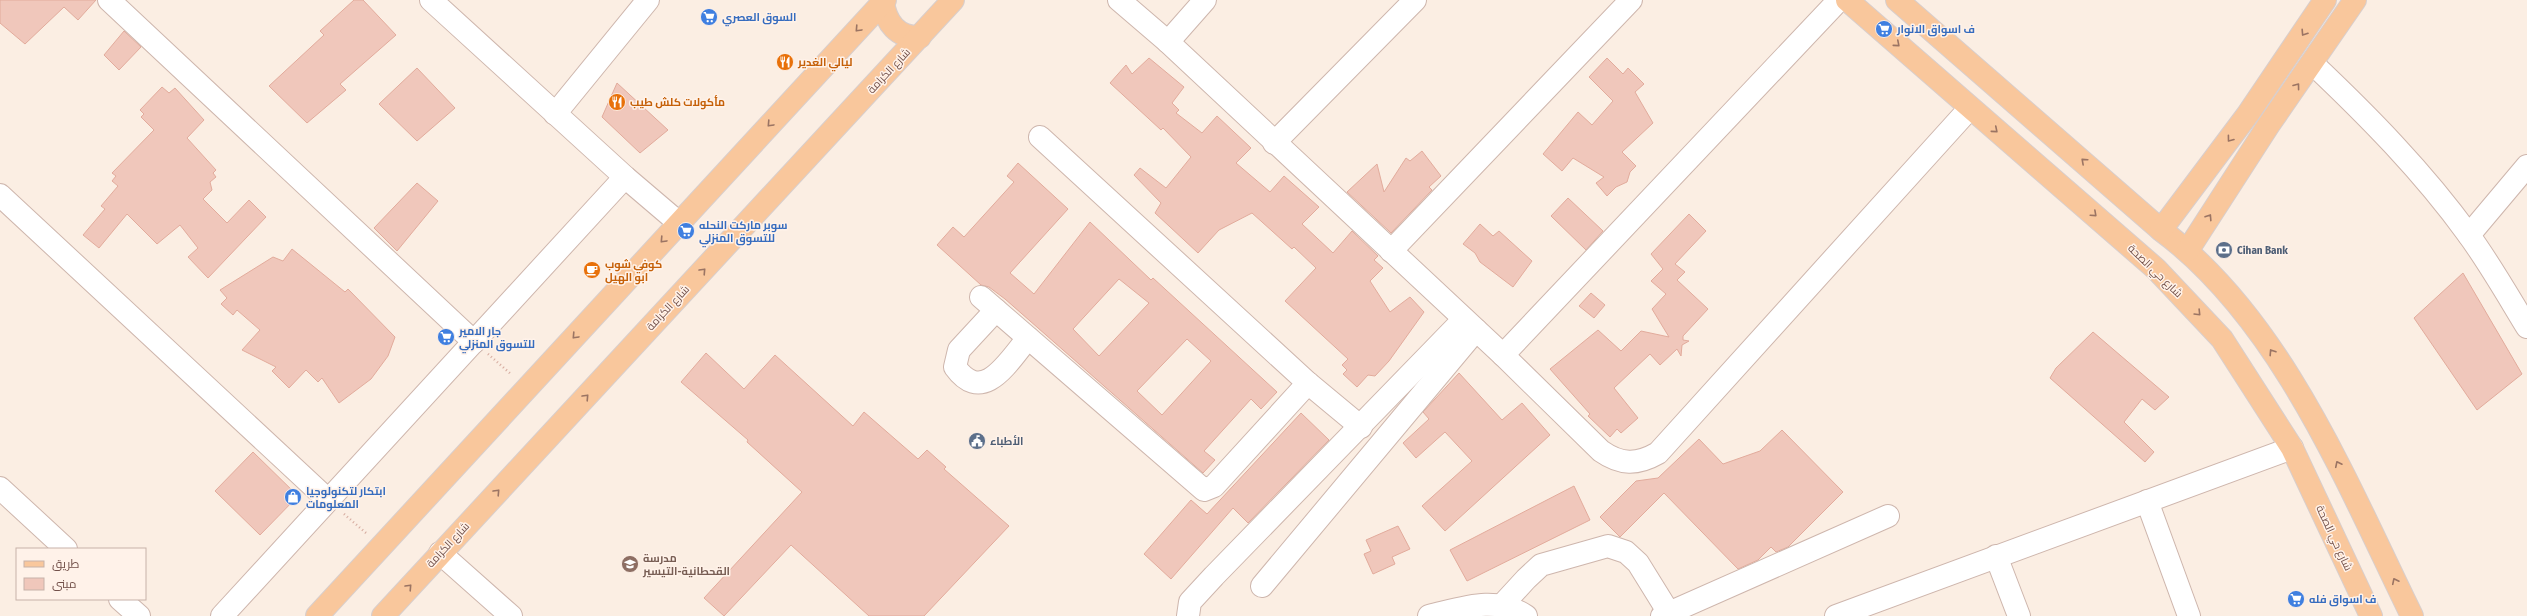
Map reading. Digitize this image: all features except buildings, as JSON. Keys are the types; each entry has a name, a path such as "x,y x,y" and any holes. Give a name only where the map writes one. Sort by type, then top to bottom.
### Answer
{"main road":[{"name":"شارع الكرامة","path":"383,616 953,0"},
{"name":"شارع حي الصحة","path":"1847,0 2150,264 2222,339 2292,448 2371,616"},
{"path":"1897,0 2161,230 2188,250 2250,317 2318,424 2412,616"},
{"path":"2161,230 2266,89 2325,0"},
{"path":"2188,250 2268,126 2313,64 2355,0"},
{"path":"884,1 886,17 894,29 907,36 920,37"},
{"path":"317,616 884,1"},
{"path":"2266,89 2265,94 2270,102 2279,105 2283,104"},
{"path":"2248,114 2253,112 2262,114 2268,121 2268,126"}],"street":[{"path":"109,0 474,342"},
{"path":"431,0 625,177 679,223"},
{"path":"556,114 648,0"},
{"path":"1120,0 1168,42 1274,143 1470,324 1601,451 1614,460 1629,463 1645,461 1658,453 1669,442 1970,108"},
{"path":"1168,42 1205,0"},
{"path":"1274,143 1415,0"},
{"path":"1391,251 1631,0"},
{"path":"1503,355 1840,0"},
{"path":"2313,64 2396,147 2469,235 2527,327"},
{"path":"1040,137 1308,383 1361,427"},
{"path":"2469,235 2527,166"},
{"path":"222,616 625,177"},
{"path":"0,195 328,500"},
{"path":"1028,338 994,377 980,383 964,379 955,367 959,350 988,304 1028,338 1204,490 1214,486 1308,383"},
{"path":"1186,614 1190,602 1214,576 1361,427 1470,324"},
{"path":"1262,586 1470,324"},
{"path":"1837,616 1996,556 2292,448"},
{"path":"0,488 65,548"},
{"path":"2147,501 2189,616"},
{"path":"1503,604 1541,565 1608,546 1626,552 1638,563 1666,615 1888,516"},
{"path":"440,553 511,616"},
{"path":"1996,556 2019,616"},
{"path":"121,600 139,616"},
{"path":"1429,616 1485,603 1503,604 1526,616"}],"path":[{"path":"474,342 527,388"},
{"path":"328,500 382,546"}],"place":[{"name":"السوق العصري","path":"709,17"},
{"name":"ف اسواق الانوار","path":"1884,29"},
{"name":"ليالي الغدير","path":"785,62"},
{"name":"مأكولات كلش طيب","path":"617,102"},
{"name":"سوبر ماركت النحله للتسوق المنزلي","path":"686,231"},
{"name":"Cihan Bank","path":"2224,250"},
{"name":"كوفي شوب ابو الهيل","path":"592,270"},
{"name":"جار الامير للتسوق المنزلي","path":"446,337"},
{"name":"الأطباء","path":"977,441"},
{"name":"ابتكار لتكنولوجيا المعلومات","path":"293,497"},
{"name":"مدرسة القحطانية-التيسير","path":"630,564"},
{"name":"ف اسواق فله","path":"2296,599"}]}
